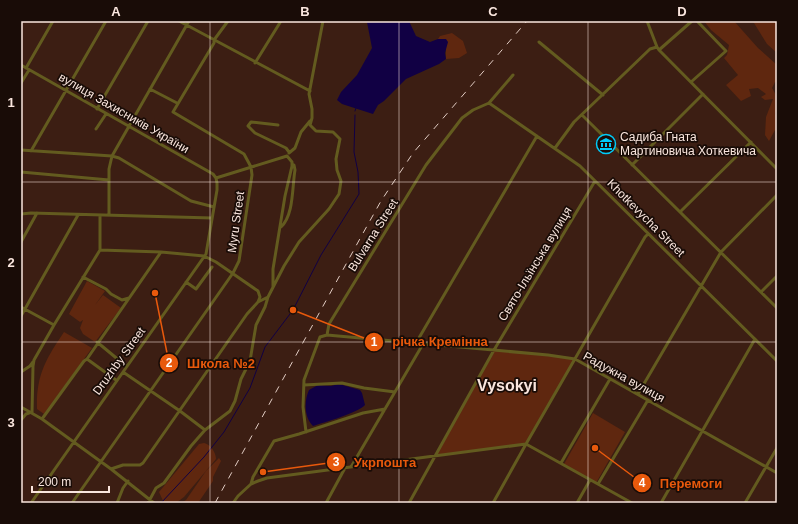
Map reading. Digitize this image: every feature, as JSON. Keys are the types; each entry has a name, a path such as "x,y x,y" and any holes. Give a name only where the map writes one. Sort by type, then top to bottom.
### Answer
{"street":[{"path":"21,83 53,21"},
{"path":"31,151 106,21"},
{"path":"97,109 148,21"},
{"path":"180,21 255,63 310,91"},
{"path":"109,215 109,169 112,156 189,21"},
{"path":"228,21 214,40 214,43 173,112 244,154 251,167"},
{"path":"255,63 281,21"},
{"path":"216,178 287,156 289,152 296,148 301,132 312,118 312,109 309,97 323,21"},
{"path":"647,21 658,49 777,169"},
{"path":"555,148 574,122 650,49 658,49 692,21"},
{"path":"691,82 726,51 698,21"},
{"path":"539,42 603,95"},
{"name":"вулиця Захисників України","path":"21,65 213,174 216,178"},
{"name":"Bulvarna Street","path":"306,432 303,407 304,380 320,337 327,335 329,324 426,165 462,118 473,110 489,103 513,75"},
{"path":"150,89 177,104"},
{"path":"632,165 703,94"},
{"name":"Khotkevycha Street","path":"489,103 580,166 777,361"},
{"path":"96,129 106,114"},
{"path":"582,115 777,308"},
{"path":"149,501 156,488 164,483 191,446 205,430 230,411 235,401 241,379 250,361 256,325 268,297 299,242 329,209 339,194 340,181 336,159 340,139 336,134 314,130 310,126 310,121"},
{"path":"278,125 252,122 248,126 255,133 286,148 289,152"},
{"path":"416,343 537,136"},
{"path":"680,212 751,142"},
{"path":"21,150 112,156 118,158 191,201 214,207"},
{"path":"281,227 286,221 290,212 295,170 294,165 287,156"},
{"path":"273,288 273,269 292,164"},
{"name":"Myru Street","path":"72,503 233,274 239,261 242,248 252,175 251,167"},
{"path":"21,172 109,180"},
{"name":"Druzhby Street","path":"32,503 116,380 204,256 207,250 214,207 217,183 216,178"},
{"name":"Свято-Ільїнська вулиця","path":"409,503 494,350 596,181"},
{"path":"638,394 721,252 777,195"},
{"path":"21,214 37,213 212,218"},
{"path":"21,242 37,213"},
{"path":"21,316 78,215"},
{"path":"21,372 30,366 34,360 100,250 100,215"},
{"path":"493,503 648,234"},
{"path":"100,250 161,252 204,256 216,262 259,292 260,297 258,302 143,462 140,465 123,465 111,469"},
{"path":"42,420 84,361 87,359 161,252"},
{"path":"186,282 196,289 212,267"},
{"path":"761,292 777,276"},
{"path":"83,277 106,289 111,294 122,300 129,298"},
{"path":"258,302 268,297"},
{"path":"21,307 54,325"},
{"name":"Радужна вулиця","path":"327,335 575,359 777,473"},
{"path":"661,503 755,339"},
{"path":"98,342 126,366"},
{"path":"351,467 423,344"},
{"path":"87,359 116,380"},
{"path":"30,413 34,360"},
{"path":"123,372 180,410 205,430"},
{"path":"561,463 610,379"},
{"path":"304,385 342,382 364,388 395,392"},
{"path":"598,484 648,400"},
{"path":"21,407 42,420 128,481 149,501 154,503"},
{"path":"251,484 253,477 271,445 277,439 306,432 363,413 385,409"},
{"path":"21,420 26,414 30,413"},
{"path":"233,503 251,484 258,480 267,478 526,444 632,503"},
{"path":"746,503 777,448"},
{"path":"326,503 345,468"},
{"path":"577,503 590,480"},
{"path":"117,503 123,488 128,481"}],"shaded area":[{"path":"409,21 416,36 430,42 438,39 446,39 448,42 445,53 446,59 439,64 406,79 378,105 373,114 342,104 337,100 341,92 357,75 372,48 367,22"},
{"path":"704,21 734,21 758,48 777,65 777,82 775,82 772,88 777,100 775,114 777,116 777,130 775,130 769,141 765,135 766,117 773,99 765,100 761,97 766,94 758,88 749,89 751,96 741,101 726,85 738,75 724,58 727,55 729,45 711,30"},
{"path":"752,21 777,21 777,53 767,44"},
{"path":"452,33 463,41 467,53 459,58 446,59 446,39 438,39 440,36"},
{"path":"87,281 105,291 95,305 103,295 121,308 95,342 83,334 80,328 83,320 80,322 69,314"},
{"path":"64,332 92,348 44,414 37,409 40,377 47,359"},
{"path":"494,350 575,359 526,444 436,456"},
{"path":"339,384 360,390 365,405 349,414 313,426 306,414 306,399 309,390 318,385 331,386"},
{"path":"593,413 625,432 596,483 564,464"},
{"path":"204,443 212,449 216,459 184,497 176,503 164,503 159,492 199,444"},
{"path":"219,458 221,461 213,477 213,481 198,503 181,503 186,500 206,471"}],"waterway":[{"path":"161,503 204,457 224,432 250,388 265,347 293,310 321,255 359,194 358,172 354,152 355,115"}],"railway":[{"path":"215,503 381,201 413,153 527,21"}],"place":[{"name":"Садиба Гната Мартиновича Хоткевича","path":"606,144"},
{"name":"Школа №2","path":"155,293"},
{"name":"річка Кремінна","path":"293,310"},
{"name":"Перемоги","path":"595,448"},
{"name":"Укрпошта","path":"263,472"}],"district":[{"name":"Vysokyi","path":"507,385"}]}
